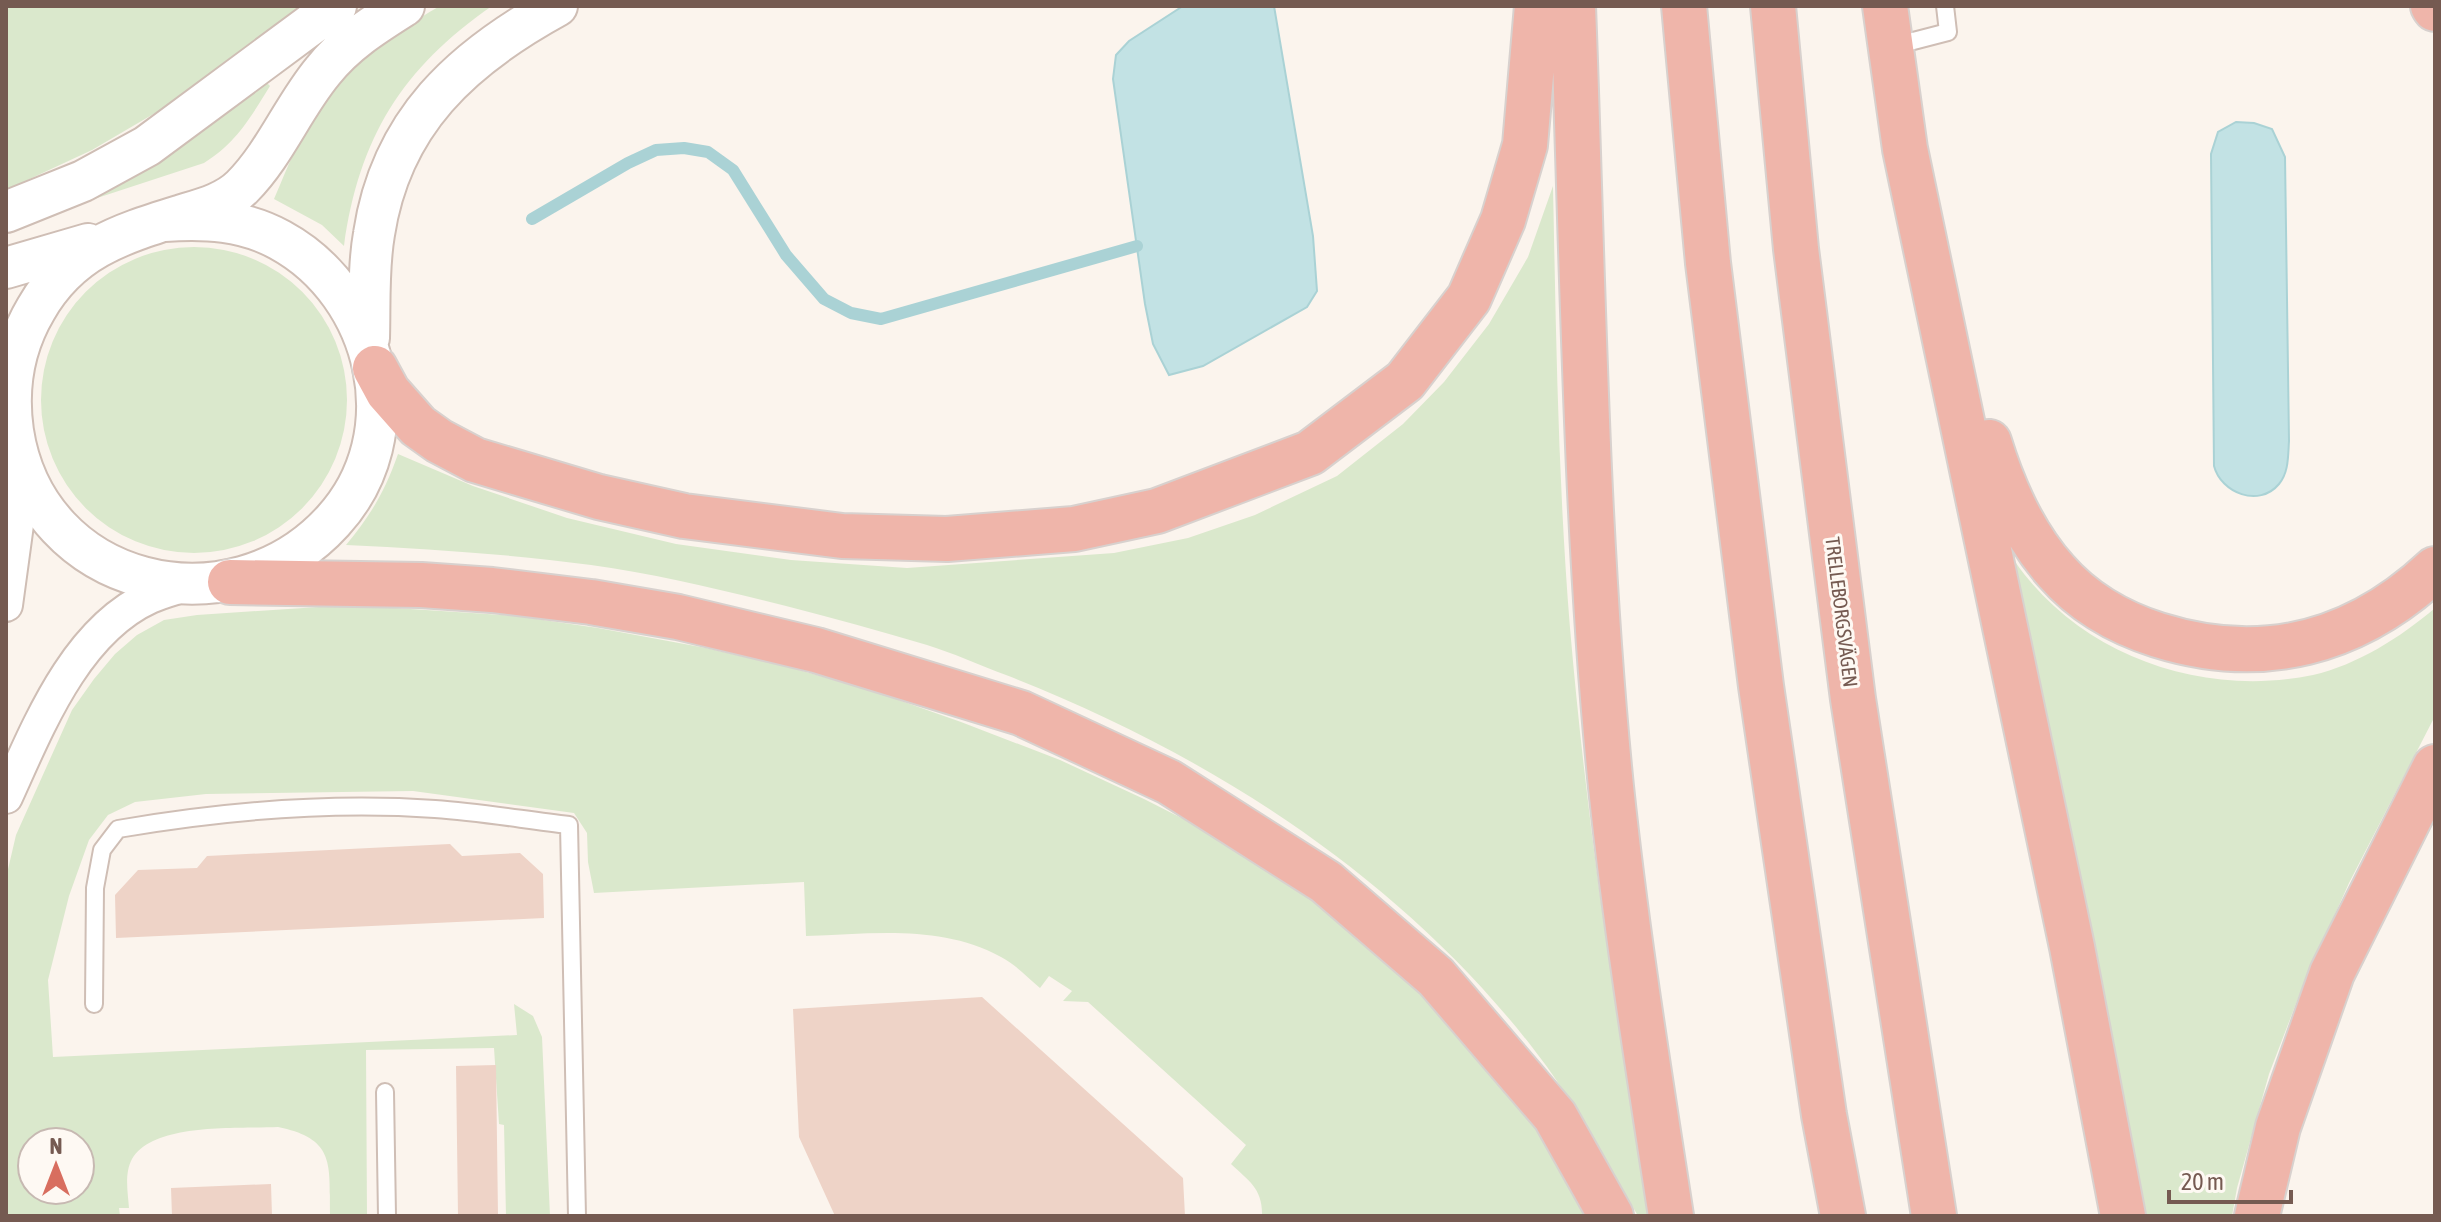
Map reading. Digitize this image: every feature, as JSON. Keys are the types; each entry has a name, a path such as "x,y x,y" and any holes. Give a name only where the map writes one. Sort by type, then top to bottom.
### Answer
{"highway":[{"path":"372,357 388,392 418,426 475,460 599,497 684,516 842,536 947,539 1074,529 1157,511 1310,453 1405,381 1469,298 1503,220 1525,145 1537,6"},
{"path":"1573,6 1594,567 1611,786 1638,1006 1671,1216"},
{"path":"1684,6 1708,263 1761,686 1824,1115 1843,1216"},
{"name":"TRELLEBORGSVÄGEN","path":"1773,6 1796,249 1853,699 1934,1216"},
{"path":"1888,27 1905,149 2072,947 2123,1216"},
{"path":"1905,149 1996,465 2012,505 2034,543 2057,573 2083,596 2109,615 2140,630 2230,651 2260,650 2324,638 2358,624 2407,594 2435,569"},
{"path":"230,582 421,585 591,602 678,617 816,650 1021,713 1169,782 1326,882 1436,977 1555,1116 1611,1216"},
{"path":"2257,1216 2278,1127 2332,973 2435,767"}],"street":[{"path":"6,212 83,181 147,146 216,98 336,6"},
{"path":"6,268 213,206 241,189 322,71 347,45 404,6"},
{"path":"15,452 40,503 62,530 88,553 118,570 151,580 185,585 230,582 261,573 289,559 315,540 337,518 354,491 368,463 375,432 377,411 372,357 374,234 384,191 399,153 419,119 448,82 487,48 557,6"},
{"path":"164,221 222,221 250,227 302,253 343,294 358,319 372,357"},
{"path":"6,605 15,452 10,412 12,376 21,341 57,279 84,255 115,236"},
{"path":"6,797 50,702 80,656 114,621 148,598 185,585"}],"lane":[{"path":"1888,27 1948,32 1945,6"},
{"path":"94,1004 95,888 102,850 118,829 341,807 436,810 569,825 577,1216"},
{"path":"385,1092 387,1216"}],"green space":[{"path":"6,6 302,6 179,99 92,150 6,190"},
{"path":"440,6 492,6 433,54 390,109 361,172 344,246 322,225 274,199 298,144 345,78 380,46"},
{"path":"262,78 270,86 256,109 225,147 204,163 91,200 87,191"},
{"path":"1553,186 1560,463 1577,702 1604,923 1652,1216 1638,1216 1575,1108 1532,1047 1479,985 1422,927 1360,874 1294,826 1154,742 1081,706 937,648 738,594 640,573 561,561 346,545 376,502 398,454 473,486 567,518 676,544 791,560 907,568 1114,553 1188,538 1255,515 1337,476 1403,424 1444,382 1489,324 1528,257"},
{"path":"194,247 224,250 253,259 279,273 302,292 321,315 335,341 344,370 347,400 344,430 335,459 321,485 302,508 279,527 253,541 224,550 194,553 164,550 135,541 109,527 86,508 67,485 53,459 44,430 41,400 44,370 53,341 67,315 86,292 109,273 135,259 164,250"},
{"path":"1999,531 2016,563 2043,595 2074,623 2110,645 2148,662 2188,674 2229,680 2271,681 2313,675 2378,649 2435,608 2435,716 2349,883 2302,988 2269,1074 2232,1216 2142,1216"},
{"path":"349,605 516,616 598,628 706,648 876,692 1060,760 1215,835 1297,886 1422,986 1519,1103 1554,1153 1589,1216 1262,1216 1257,1192 1231,1164 1246,1145 1088,1002 1063,1001 1072,991 1049,976 1040,988 1001,957 978,947 930,935 806,936 804,882 594,893 587,833 574,813 413,791 206,794 135,802 108,815 89,840 69,896 48,980 53,1057 517,1035 514,1004 533,1016 542,1037 550,1216 506,1216 504,1125 499,1124 494,1048 366,1050 367,1216 330,1216 326,1157 311,1139 278,1127 220,1128 177,1133 143,1147 132,1159 128,1171 129,1208 119,1208 120,1216 6,1216 6,878 16,835 72,710 115,654 137,635 164,620"}],"water":[{"path":"1183,6 1274,6 1313,236 1317,291 1307,307 1203,366 1169,375 1153,344 1145,304 1113,79 1116,55 1129,41"},
{"path":"2236,122 2254,123 2272,129 2285,157 2288,458 2279,484 2271,491 2251,496 2224,484 2214,466 2211,154 2218,132"}],"building":[{"path":"450,844 462,856 520,853 543,874 544,918 116,938 115,895 138,870 197,868 207,856"},
{"path":"982,997 1183,1178 1185,1216 835,1216 799,1137 793,1009"},
{"path":"496,1065 498,1216 458,1216 456,1066"},
{"path":"271,1184 272,1216 172,1216 171,1188"}],"waterway":[{"path":"532,219 656,150 684,148 708,152 733,170 786,255 824,299 851,313 881,319 1137,246"}]}
